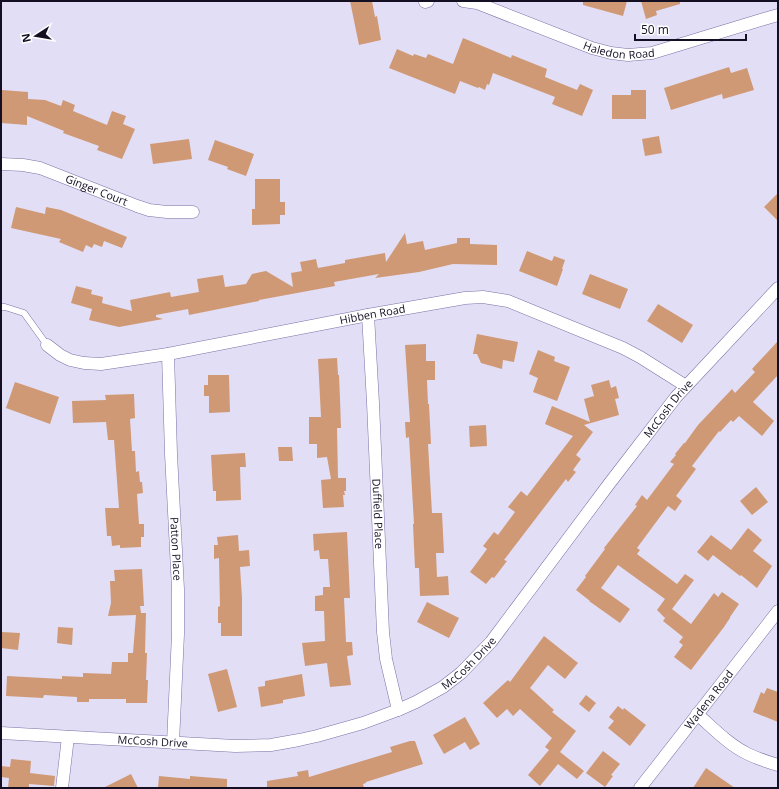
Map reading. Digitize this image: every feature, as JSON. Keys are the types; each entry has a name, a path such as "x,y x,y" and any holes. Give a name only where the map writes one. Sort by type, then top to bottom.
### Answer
{"street":[{"name":"Haledon Road","path":"463,1 477,3 592,48 611,53 628,55 652,53 778,15"},
{"name":"Ginger Court","path":"1,164 23,165 40,168 149,210 193,212"},
{"name":"McCosh Drive","path":"1,733 235,746 271,744 300,740 363,723 416,702 443,687 461,673 491,642 608,484 676,397 778,288"},
{"name":"Hibben Road","path":"47,345 60,355 70,360 101,364 168,354 368,315 465,298 483,297 508,301 602,338 640,357 686,386"},
{"name":"Duffield Place","path":"368,315 383,632 386,659 398,710"},
{"name":"Patton Place","path":"168,354 178,589 178,634 173,743"},
{"name":"Wadena Road","path":"640,788 778,611"},
{"path":"697,714 731,744 759,759 778,765"},
{"path":"62,788 68,737"}],"lane":[{"path":"1,307 5,306 24,313 47,345"}],"building":[{"path":"350,1 372,1 375,17 377,16 381,40 359,45"},
{"path":"583,1 627,1 623,16 583,5"},
{"path":"641,1 680,1 680,4 656,11 657,15 646,19"},
{"path":"463,38 511,58 512,55 547,69 545,77 577,90 580,84 593,90 582,116 552,104 555,97 493,73 489,85 487,84 485,90 460,81 455,94 389,68 397,49 413,56 414,54 426,58 428,54 453,64"},
{"path":"729,67 731,73 747,68 754,90 723,99 722,94 671,110 664,88"},
{"path":"2,90 28,92 28,99 45,100 61,106 63,100 75,105 73,111 107,125 112,111 126,116 123,124 135,129 122,159 97,150 99,146 63,133 64,131 27,116 27,125 1,123"},
{"path":"631,90 646,90 646,119 612,119 612,95 631,95"},
{"path":"659,136 662,153 645,156 642,139"},
{"path":"189,139 192,159 153,164 150,144"},
{"path":"215,140 254,154 246,176 227,169 228,167 208,160"},
{"path":"255,179 280,179 280,202 285,202 285,215 280,215 280,224 252,225 252,209 255,209"},
{"path":"778,193 778,221 764,207"},
{"path":"16,207 45,214 46,207 61,210 127,237 122,248 104,241 102,247 94,244 92,248 86,245 83,252 59,242 61,239 11,228"},
{"path":"405,233 407,244 423,241 425,250 457,243 457,238 470,238 470,244 497,245 497,265 453,264 419,272 375,278 379,274 334,282 335,286 189,315 188,309 156,315 156,317 163,319 119,327 89,320 92,309 71,303 76,286 92,290 91,294 103,297 102,303 132,311 130,300 170,292 171,297 199,292 197,279 223,275 225,287 246,284 252,274 266,271 293,287 291,273 302,271 300,262 316,259 318,268 345,263 345,260 385,253 386,262"},
{"path":"527,251 552,261 554,256 565,260 557,286 519,271"},
{"path":"590,274 628,289 620,309 582,294"},
{"path":"658,304 693,325 682,343 647,321"},
{"path":"477,334 518,342 514,362 503,360 502,369 481,363 477,354 473,354"},
{"path":"778,341 778,375 753,402 774,421 762,436 739,416 733,422 731,420 720,432 719,431 692,466 696,469 676,496 682,501 675,511 668,506 637,548 640,550 637,554 677,584 685,574 694,580 672,609 691,624 714,593 718,597 722,592 739,604 724,627 691,670 674,657 683,645 679,642 683,637 663,621 671,610 665,618 657,610 665,599 618,565 601,588 630,609 620,623 576,590 605,549 604,548 637,506 635,505 642,495 647,500 674,464 670,462 698,425 732,389 735,393 755,372 752,369"},
{"path":"426,344 426,361 435,361 435,380 427,380 431,444 428,444 432,513 442,513 444,553 436,553 437,577 448,576 449,595 420,596 419,568 415,568 409,437 406,438 405,422 410,422 405,345"},
{"path":"538,350 555,357 554,361 570,367 557,401 533,392 538,378 529,374"},
{"path":"337,358 341,428 337,428 338,478 346,478 346,491 344,491 345,495 343,495 344,507 323,508 321,480 331,479 327,457 317,458 317,444 309,444 309,417 321,417 318,359"},
{"path":"208,375 229,375 230,412 209,413 209,396 204,396 204,385 208,385"},
{"path":"609,380 611,388 616,386 619,398 615,399 619,415 584,425 593,432 576,455 581,459 573,470 576,472 568,482 566,479 504,560 507,561 494,578 492,577 486,584 470,572 487,549 483,546 494,532 498,535 515,512 508,507 521,491 527,496 573,436 545,424 552,406 590,422 584,399 594,396 591,385"},
{"path":"15,382 59,397 50,424 6,408"},
{"path":"134,394 135,418 130,419 132,451 135,451 136,472 139,471 140,482 142,482 143,493 137,494 139,524 144,524 144,537 141,537 141,547 120,548 120,545 112,546 111,536 107,536 105,508 119,508 114,440 108,440 106,422 73,423 72,401 106,400 105,395"},
{"path":"486,425 487,446 470,447 469,426"},
{"path":"278,447 292,447 293,461 279,461"},
{"path":"245,453 246,467 240,467 241,500 216,501 216,491 213,491 211,455"},
{"path":"756,487 768,502 752,515 740,501"},
{"path":"748,528 762,540 753,551 772,566 757,588 713,555 708,561 697,552 711,535 731,550"},
{"path":"347,532 350,598 344,598 346,642 352,642 353,655 347,656 351,685 330,687 327,663 305,666 302,643 325,641 324,611 315,611 315,596 323,595 323,587 330,587 328,559 320,559 319,550 314,551 313,534"},
{"path":"238,535 239,551 249,550 250,566 240,567 242,636 221,636 221,623 218,623 218,607 220,606 219,558 214,559 214,545 218,545 217,537"},
{"path":"142,569 144,606 140,606 141,613 146,613 145,653 147,653 147,703 126,703 126,699 89,699 89,702 77,702 77,697 44,695 43,698 6,696 7,676 62,679 62,676 83,677 83,673 111,674 112,662 128,662 128,653 133,653 136,615 108,616 111,603 110,581 115,581 114,570"},
{"path":"427,602 459,618 449,638 417,622"},
{"path":"58,627 73,628 72,645 57,643"},
{"path":"2,632 20,633 18,650 1,648"},
{"path":"544,636 578,663 565,679 548,665 530,688 554,710 552,712 576,731 560,752 584,771 577,779 558,764 540,786 528,775 549,750 545,747 552,738 520,709 513,716 507,709 497,718 483,703 508,680 510,682"},
{"path":"227,669 237,707 218,712 208,674"},
{"path":"302,674 305,696 283,700 283,703 261,707 258,687 265,686 265,681"},
{"path":"767,688 778,692 778,722 753,712 761,692 764,694"},
{"path":"586,695 596,703 589,712 579,704"},
{"path":"618,706 623,710 624,708 646,725 630,746 608,728 614,721 609,717"},
{"path":"465,717 480,744 470,750 465,742 444,754 433,735"},
{"path":"415,741 423,764 366,782 363,784 364,788 267,788 267,781 298,776 297,772 308,770 309,777 392,752 390,747"},
{"path":"603,751 620,764 611,775 613,776 605,787 586,773"},
{"path":"11,759 31,761 30,773 55,776 54,786 29,784 29,788 8,788 9,778 1,777 1,766 10,767"},
{"path":"706,768 735,788 693,788"},
{"path":"131,774 138,788 103,788"},
{"path":"159,776 190,779 190,776 227,779 227,788 158,788"}]}
